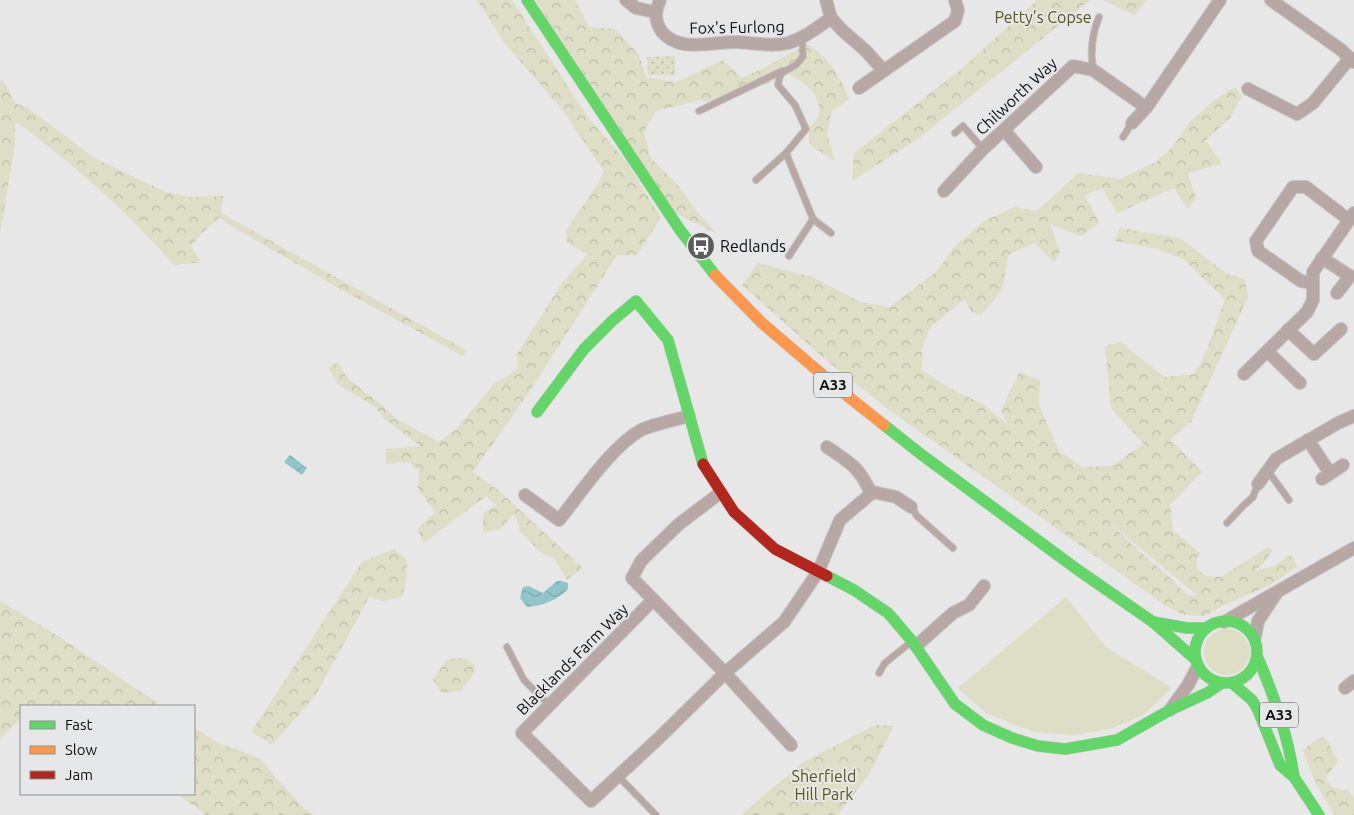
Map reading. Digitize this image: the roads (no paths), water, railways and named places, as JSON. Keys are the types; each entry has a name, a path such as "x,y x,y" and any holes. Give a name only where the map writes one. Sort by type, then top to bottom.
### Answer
{"main road":[{"name":"A33","path":"527,0 680,230 712,271 756,317 799,356 922,455 1078,570 1153,622 1197,663"},
{"path":"537,412 584,349 612,321 636,301 668,340 704,467 734,512 775,550 854,590 888,613 914,643 955,704 984,725 1012,738 1038,746 1065,749 1117,740 1170,710 1227,683 1239,681 1249,674 1258,656 1255,637 1249,630 1236,622 1213,624 1206,628 1197,641 1197,663 1208,677 1227,683"},
{"name":"A33","path":"1153,622 1187,628 1206,628"},
{"name":"A33","path":"1258,656 1274,698 1289,748 1294,777"},
{"name":"A33","path":"1227,683 1252,700 1258,710 1280,765 1294,777 1319,815"}],"street":[{"name":"Fox's Furlong","path":"626,0 636,8 657,6 658,27 669,39 687,46 737,42 786,44 802,38 831,18"},
{"path":"826,0 831,18 883,70"},
{"path":"859,88 955,20 958,10 955,0"},
{"path":"1132,123 1146,108 1220,0"},
{"path":"1248,89 1297,114 1313,103 1352,60 1340,49 1271,0"},
{"name":"Chilworth Way","path":"944,191 983,149 1073,66 1093,70"},
{"path":"1093,70 1146,108"},
{"path":"1004,130 1036,167"},
{"path":"1244,374 1306,312 1313,300 1313,283 1313,272 1352,216 1306,187 1293,187 1256,241 1258,251 1301,281 1313,283"},
{"path":"1322,258 1350,276 1337,293"},
{"path":"1288,330 1314,354 1341,328"},
{"path":"1268,352 1300,383"},
{"path":"525,495 559,520 608,460 624,444 642,430 689,416"},
{"path":"1258,484 1276,459 1343,420 1354,416"},
{"path":"1308,440 1326,476 1343,465"},
{"path":"827,447 854,466 865,478 871,494 873,492 896,497 911,507"},
{"path":"720,493 679,524 640,561 632,578 725,673 791,745"},
{"name":"Blacklands Farm Way","path":"653,600 522,733 591,801 725,673 784,622 818,572 840,520 871,494"},
{"path":"1224,622 1354,548"},
{"path":"914,643 926,638 953,612 968,605 984,586"},
{"path":"1255,637 1258,621 1277,592"},
{"path":"1170,710 1188,685 1197,663"}],"lane":[{"path":"1093,70 1091,42 1099,17"},
{"path":"699,111 796,66 803,56 802,38"},
{"path":"756,180 786,153 806,129 795,105 778,85 779,76 784,70"},
{"path":"1123,137 1132,123"},
{"path":"955,133 963,126 983,149"},
{"path":"786,153 813,219 831,233"},
{"path":"789,256 813,219"},
{"path":"1268,471 1290,500"},
{"path":"1227,523 1252,499 1258,484"},
{"path":"911,507 917,516 954,548"},
{"path":"879,672 885,663 914,643"},
{"path":"507,647 524,680 549,705"},
{"path":"618,776 656,815"}],"water":[{"path":"290,455 307,468 302,475 284,462"},
{"path":"557,581 568,583 568,589 549,602 527,607 520,598 523,587 529,586 543,593"}],"place":[{"name":"Redlands","path":"701,246"}],"park label":[{"name":"Petty's Copse","path":"1043,17"},
{"name":"Sherfield Hill Park","path":"824,785"}]}
